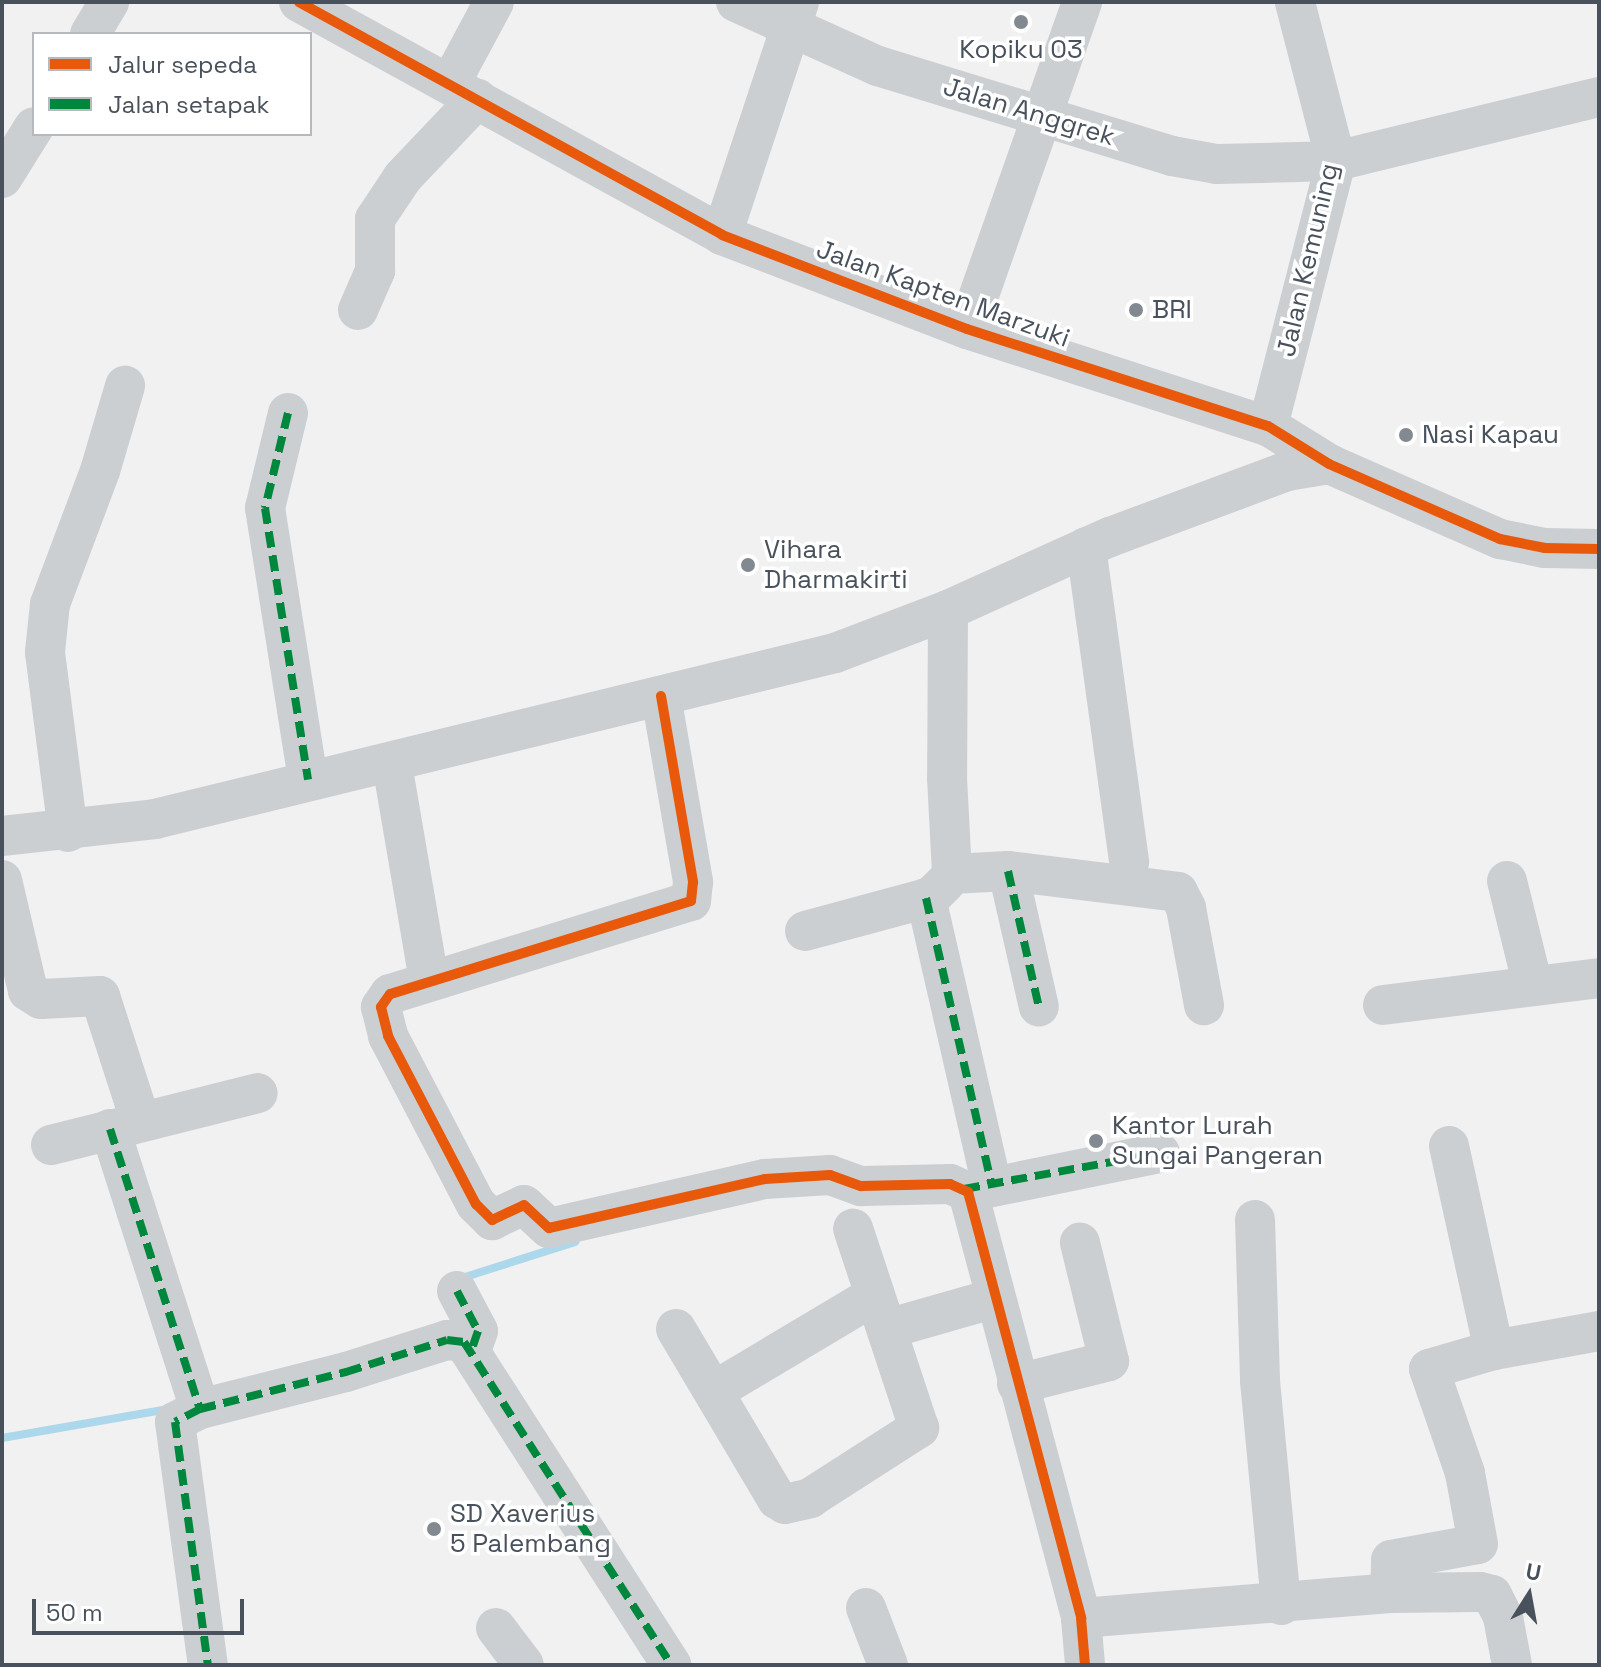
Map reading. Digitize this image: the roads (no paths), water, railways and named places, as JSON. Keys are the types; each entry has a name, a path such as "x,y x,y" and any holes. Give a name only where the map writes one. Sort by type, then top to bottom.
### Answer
{"street":[{"path":"91,32 109,2"},
{"name":"Jalan Kapten Marzuki","path":"299,2 722,235 967,329 1268,426 1329,464 1500,539 1545,548 1599,549"},
{"path":"358,310 375,271 375,219 463,92 494,2"},
{"name":"Jalan Anggrek","path":"736,2 794,16 878,66 1195,161 1336,161 1599,97"},
{"path":"967,329 1082,2"},
{"name":"Jalan Kemuning","path":"1268,426 1336,161 1295,2"},
{"path":"722,235 794,16"},
{"path":"2,178 32,130"},
{"path":"68,832 45,652 50,604 100,471 125,386"},
{"path":"288,413 265,508 308,780"},
{"path":"2,836 68,832 155,819 308,780 392,764 835,653 948,610 1086,547 1287,471 1329,464"},
{"path":"1086,547 1129,862"},
{"path":"948,610 947,778 939,886 996,1298 1081,1618 1082,1664"},
{"path":"661,696 693,882 691,901 429,981 390,994 383,1000 382,1015 468,1190 488,1219 524,1205 549,1228 765,1179 950,1184 980,1190 1160,1153"},
{"path":"392,764 429,981"},
{"path":"1008,871 1039,1007"},
{"path":"805,931 939,886 1008,871 1178,892 1186,908 1204,1005"},
{"path":"2,880 28,991 41,999 100,996 125,1124 198,1401"},
{"path":"1507,881 1533,986"},
{"path":"1383,1005 1599,978"},
{"path":"51,1145 258,1093"},
{"path":"1449,1146 1494,1350"},
{"path":"1255,1220 1260,1381 1281,1605"},
{"path":"676,1329 777,1499 785,1504 810,1498 917,1433 919,1422 853,1229"},
{"path":"1017,1384 1109,1361 1080,1243"},
{"path":"457,1291 478,1331 471,1351"},
{"path":"714,1391 881,1312 996,1298"},
{"path":"1390,1593 1391,1560 1478,1544 1465,1473 1429,1369 1494,1350 1599,1331"},
{"path":"208,1665 175,1422 198,1401 447,1340 459,1340 471,1351 576,1524 671,1665"},
{"path":"1081,1618 1281,1605 1390,1593 1492,1595 1503,1617 1512,1665"},
{"path":"866,1608 888,1665"},
{"path":"496,1628 524,1665"}],"waterway":[{"path":"462,1278 575,1242"},
{"path":"2,1438 168,1409"}],"place":[{"name":"Kopiku 03","path":"1021,22"},
{"name":"BRI","path":"1136,310"},
{"name":"Nasi Kapau","path":"1406,435"},
{"name":"Vihara Dharmakirti","path":"748,565"},
{"name":"Kantor Lurah Sungai Pangeran","path":"1096,1141"},
{"name":"SD Xaverius 5 Palembang","path":"434,1529"}]}
